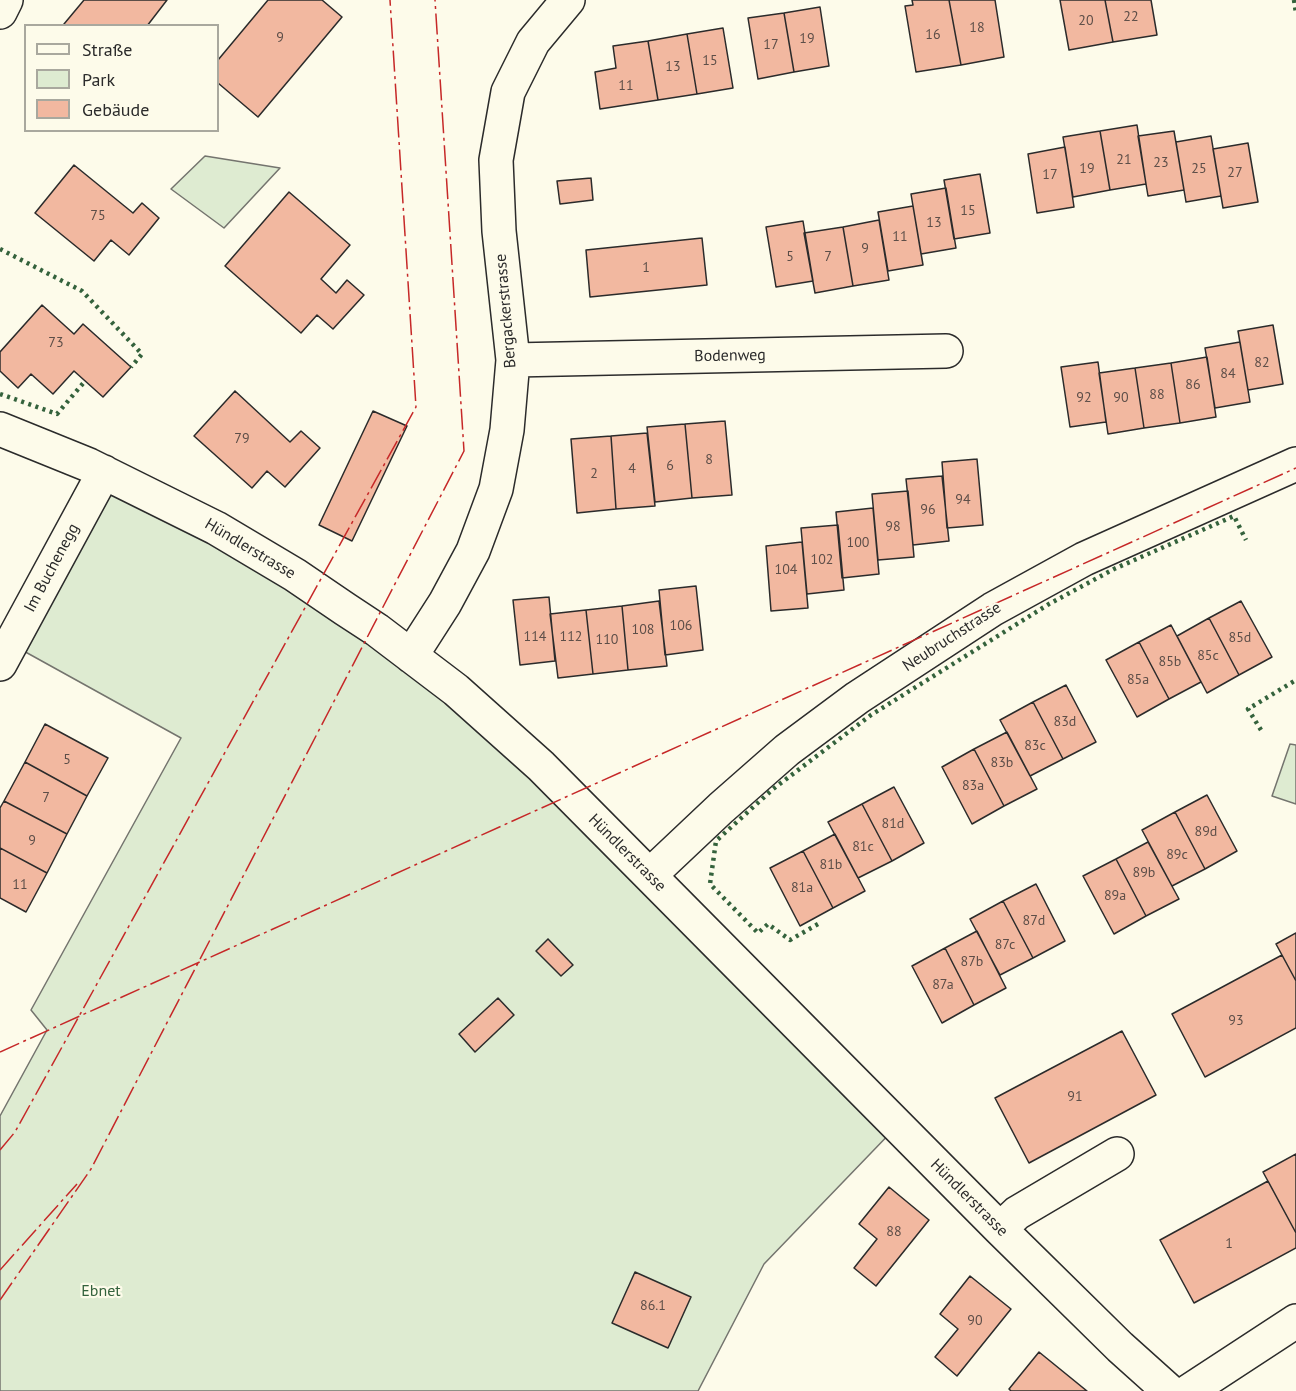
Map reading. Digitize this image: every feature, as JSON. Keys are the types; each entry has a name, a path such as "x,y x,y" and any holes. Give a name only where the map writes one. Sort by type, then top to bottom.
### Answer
{"street":[{"path":"0,12 6,0"},
{"name":"Bergackerstrasse","path":"411,656 456,585 473,550 496,489 507,430 513,360 499,231 496,160 508,92 533,42 568,0"},
{"name":"Bodenweg","path":"513,360 946,351"},
{"name":"Hündlerstrasse","path":"0,429 104,472 169,503 255,551 377,630 456,690 511,739 650,875 1000,1229 1120,1347 1169,1391"},
{"name":"Neubruchstrasse","path":"650,875 787,750 857,698 993,609 1083,559 1296,464"},
{"name":"Im Buchenegg","path":"0,664 104,472"},
{"path":"1000,1229 1017,1213 1117,1154"},
{"path":"1189,1391 1296,1321"}],"green space":[{"path":"205,156 280,168 224,228 171,189"},
{"name":"Ebnet","path":"104,472 377,630 897,1126 764,1264 698,1391 0,1391 0,1116 47,1030 31,1010 181,738 11,644"},
{"path":"1290,744 1296,745 1296,804 1272,796"}],"building":[{"path":"84,0 167,0 149,24 64,24"},
{"path":"268,0 322,0 342,17 258,117 219,84 219,59"},
{"path":"912,0 949,0 961,65 916,72 905,6 913,5"},
{"path":"949,0 995,0 1004,57 961,65"},
{"path":"1060,0 1105,0 1113,42 1069,50"},
{"path":"1105,0 1151,0 1157,35 1113,42"},
{"path":"820,7 829,66 794,72 784,13"},
{"path":"784,13 794,72 758,79 748,18"},
{"path":"723,28 733,88 697,94 687,34"},
{"path":"687,34 697,94 658,100 648,41"},
{"path":"648,41 658,100 600,109 595,72 616,68 613,46"},
{"path":"1137,125 1146,184 1110,190 1100,131"},
{"path":"1100,131 1110,190 1073,197 1063,137"},
{"path":"1174,131 1184,190 1148,196 1138,136"},
{"path":"1211,136 1221,196 1186,202 1176,142"},
{"path":"1248,143 1258,202 1223,208 1213,149"},
{"path":"1065,147 1074,207 1037,213 1028,154"},
{"path":"74,165 133,213 142,203 159,218 129,255 111,240 94,261 35,213"},
{"path":"980,174 990,233 954,239 944,180"},
{"path":"591,178 593,200 560,204 557,181"},
{"path":"946,188 956,248 921,254 911,194"},
{"path":"289,192 350,245 321,279 336,293 347,280 364,295 333,329 317,315 301,333 225,266"},
{"path":"913,206 923,265 888,271 878,212"},
{"path":"879,220 889,280 853,286 843,227"},
{"path":"803,221 813,281 776,287 766,227"},
{"path":"843,227 853,286 815,293 804,233"},
{"path":"702,238 707,285 590,297 586,250"},
{"path":"42,305 74,334 83,324 131,367 103,397 74,371 53,394 31,374 18,388 0,371 0,352"},
{"path":"1273,325 1283,384 1248,390 1238,331"},
{"path":"1240,342 1250,402 1215,408 1205,348"},
{"path":"1207,357 1216,417 1180,423 1171,363"},
{"path":"1098,362 1106,422 1070,427 1061,367"},
{"path":"1171,363 1180,423 1144,428 1135,368"},
{"path":"1135,368 1144,428 1108,434 1099,373"},
{"path":"235,391 290,442 301,431 320,448 285,487 267,471 252,488 194,436"},
{"path":"373,411 407,426 352,541 319,525"},
{"path":"725,421 732,495 692,498 685,424"},
{"path":"685,424 692,498 655,502 647,427"},
{"path":"647,433 655,506 616,509 611,436"},
{"path":"611,436 616,509 577,513 571,439"},
{"path":"977,459 983,525 947,528 942,462"},
{"path":"942,476 949,541 913,545 906,479"},
{"path":"908,491 914,557 878,560 872,494"},
{"path":"873,508 879,574 842,578 836,512"},
{"path":"838,525 844,590 807,594 801,528"},
{"path":"802,542 808,608 771,611 766,546"},
{"path":"696,586 703,650 665,655 659,590"},
{"path":"549,597 555,661 520,665 513,600"},
{"path":"659,601 667,666 628,670 622,606"},
{"path":"1241,601 1272,657 1239,675 1209,618"},
{"path":"622,606 628,670 593,674 586,610"},
{"path":"586,610 593,674 558,678 550,614"},
{"path":"1209,618 1239,675 1207,693 1177,636"},
{"path":"1171,625 1201,682 1169,699 1139,642"},
{"path":"1139,642 1169,699 1137,717 1106,660"},
{"path":"1066,685 1096,742 1063,759 1033,702"},
{"path":"1033,702 1063,759 1030,776 1000,720"},
{"path":"45,724 108,758 87,796 25,762"},
{"path":"1007,732 1037,789 1004,806 974,749"},
{"path":"974,749 1004,806 972,824 942,767"},
{"path":"25,762 87,796 67,834 4,801"},
{"path":"894,787 924,843 892,861 862,804"},
{"path":"1207,795 1237,851 1205,869 1175,812"},
{"path":"4,801 67,834 47,873 0,848 0,808"},
{"path":"862,804 892,861 858,878 828,822"},
{"path":"1175,812 1205,869 1172,886 1142,830"},
{"path":"835,834 865,891 833,908 803,851"},
{"path":"1148,842 1179,899 1146,916 1116,859"},
{"path":"0,848 47,873 26,912 0,898"},
{"path":"803,851 833,908 800,926 770,868"},
{"path":"1116,859 1146,916 1114,934 1083,876"},
{"path":"1036,884 1065,941 1033,958 1003,901"},
{"path":"1003,901 1033,958 1000,975 970,919"},
{"path":"977,931 1006,988 974,1005 945,948"},
{"path":"1296,933 1296,981 1276,944"},
{"path":"548,939 573,965 561,976 536,951"},
{"path":"945,948 974,1005 942,1023 912,966"},
{"path":"1282,955 1296,981 1296,1028 1205,1077 1172,1014"},
{"path":"498,998 514,1015 475,1052 459,1034"},
{"path":"1122,1031 1156,1095 1029,1163 995,1098"},
{"path":"1296,1154 1296,1233 1263,1172"},
{"path":"1268,1181 1296,1233 1296,1248 1194,1303 1160,1240"},
{"path":"889,1187 929,1220 876,1286 854,1268 877,1239 859,1224"},
{"path":"635,1272 691,1297 668,1348 612,1323"},
{"path":"970,1276 1011,1309 957,1376 935,1357 958,1329 940,1314"},
{"path":"1039,1352 1087,1391 1011,1391 1009,1389"}],"hedge":[{"path":"1294,0 1296,13"},
{"path":"0,249 82,291 142,354 131,367"},
{"path":"0,394 57,414 85,381"},
{"path":"818,924 790,940 768,924 758,933 710,884 716,841 773,789 871,715 1049,604 1114,569 1234,516 1246,540"},
{"path":"1261,730 1248,709 1296,680"}],"power":[{"path":"0,1150 15,1132 416,407 390,0"},
{"path":"0,1300 91,1169 464,451 435,0"},
{"path":"0,1052 1296,468"},
{"path":"0,1270 77,1184"}]}
